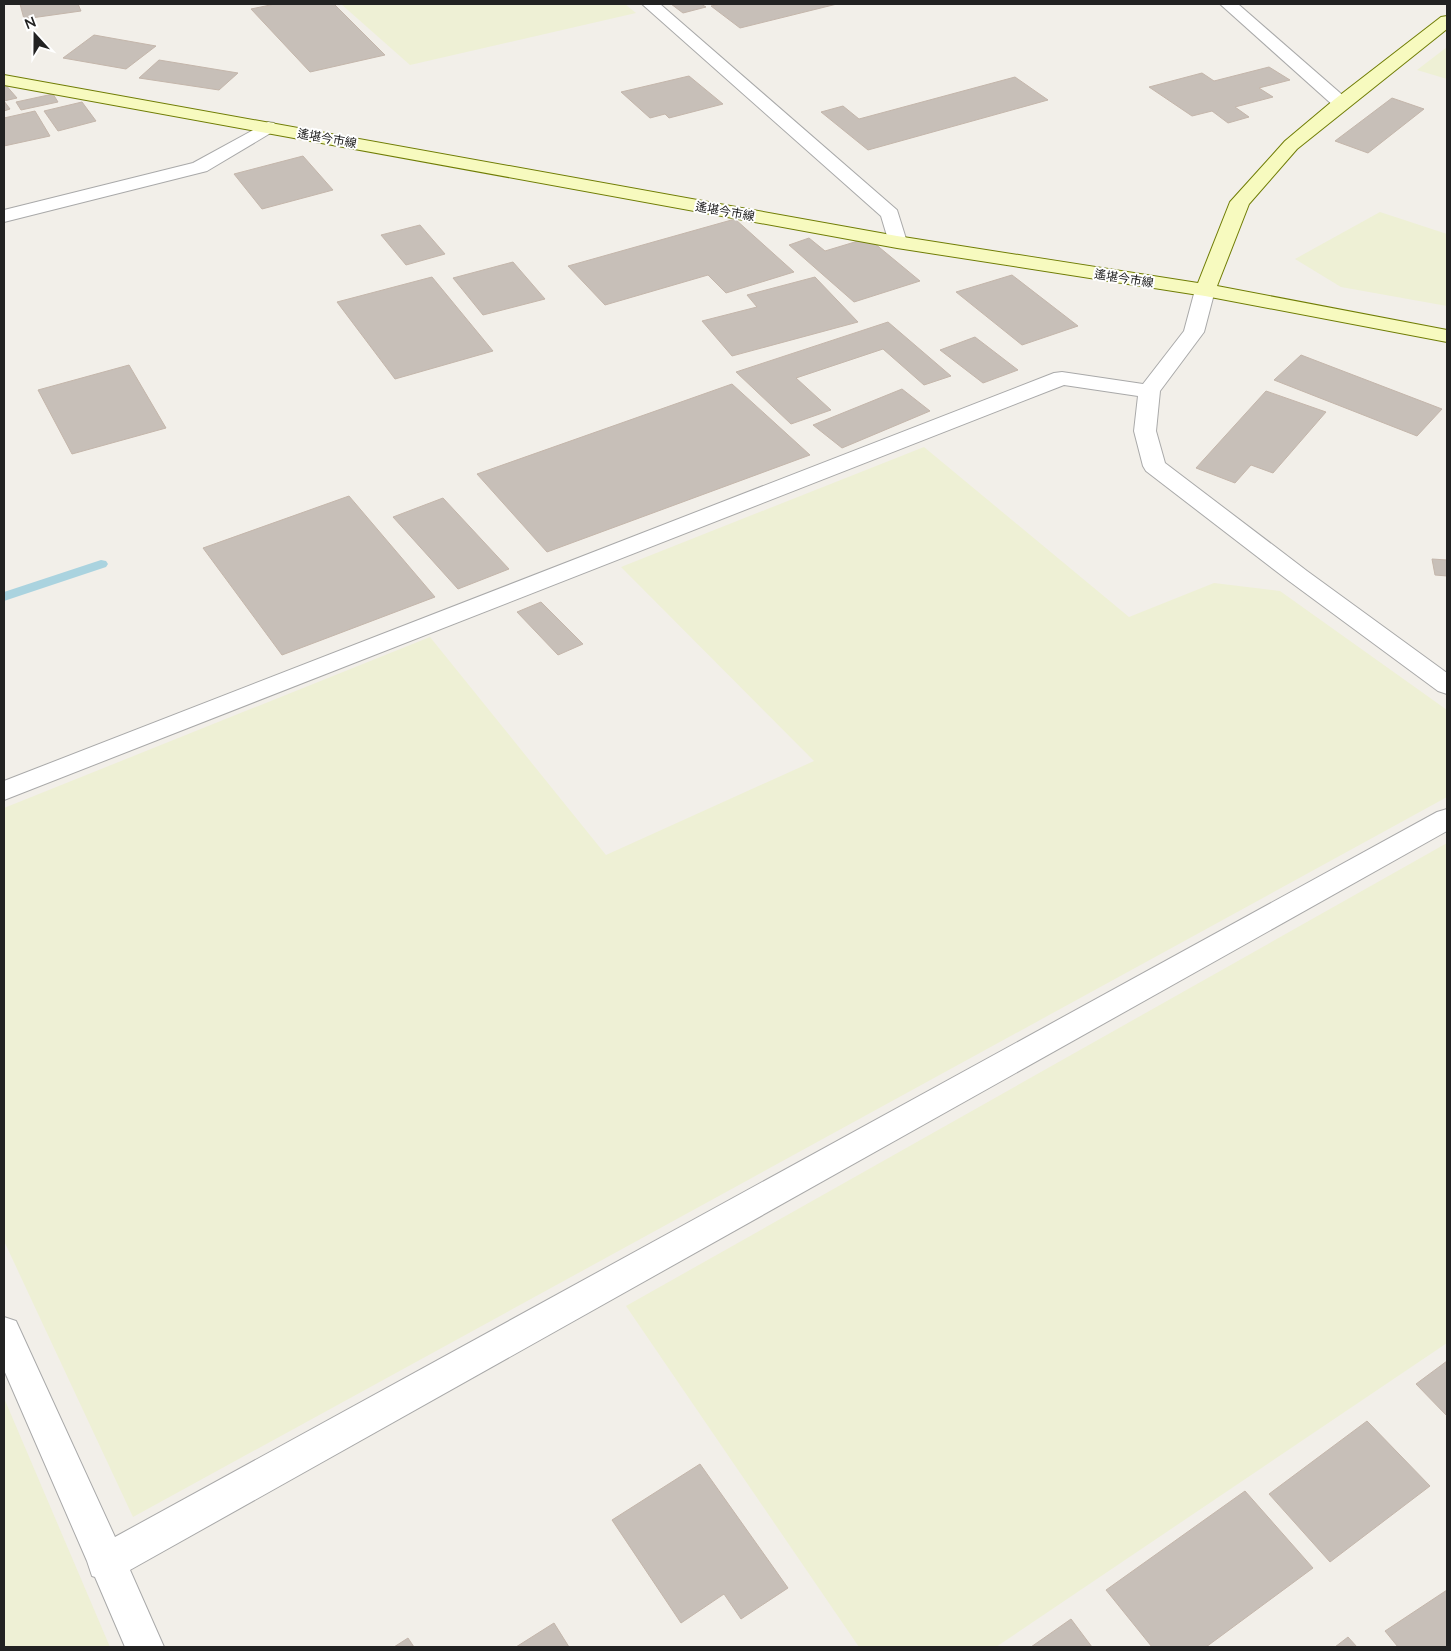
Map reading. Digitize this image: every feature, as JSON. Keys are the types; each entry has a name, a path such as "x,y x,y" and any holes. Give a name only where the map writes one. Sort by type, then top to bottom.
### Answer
{"main road":[{"path":"1205,290 1240,202 1291,145 1341,103 1447,21"},
{"name":"遙堪今市線","path":"4,80 897,242 1205,290 1447,336"}],"street":[{"path":"650,4 890,214 897,242"},
{"path":"1228,4 1341,103"},
{"path":"4,216 200,167 268,127"},
{"path":"1205,290 1194,332 1149,390 1145,431 1154,466 1298,576 1447,685"},
{"path":"4,791 1062,378 1149,390"},
{"path":"105,1563 1447,819"},
{"path":"4,1332 105,1563 145,1647"}],"green space":[{"path":"341,4 625,4 636,13 410,65"},
{"path":"1447,47 1447,79 1417,70"},
{"path":"1380,212 1447,234 1447,306 1341,287 1295,259"},
{"path":"924,447 1129,617 1214,583 1280,591 1447,710 1447,797 133,1517 4,1241 4,808 430,637 606,855 814,761 621,567"},
{"path":"1447,843 1447,1343 996,1647 859,1647 626,1306"},
{"path":"4,1398 110,1647 4,1647"}],"building":[{"path":"20,4 78,4 81,11 24,19"},
{"path":"275,4 334,4 385,55 310,72 251,9"},
{"path":"671,4 701,4 706,7 683,13"},
{"path":"721,4 837,4 740,28 711,6"},
{"path":"94,35 156,46 126,69 63,58"},
{"path":"159,60 238,73 219,90 139,78"},
{"path":"1269,67 1290,80 1259,88 1273,97 1235,107 1249,117 1228,123 1212,111 1192,116 1149,87 1202,73 1214,81"},
{"path":"689,76 723,104 669,118 665,114 650,118 621,92"},
{"path":"1015,77 1048,100 868,150 821,112 843,106 859,119"},
{"path":"4,83 17,98 4,101"},
{"path":"53,94 58,102 21,110 16,102"},
{"path":"1392,98 1424,109 1368,153 1335,141"},
{"path":"4,101 10,109 4,111"},
{"path":"82,102 96,121 58,131 44,111"},
{"path":"35,111 50,136 4,146 4,118"},
{"path":"303,156 333,190 262,209 234,174"},
{"path":"735,219 794,272 726,293 708,275 605,305 568,266"},
{"path":"420,225 445,254 406,265 381,235"},
{"path":"809,238 825,251 868,238 920,281 854,302 789,245"},
{"path":"513,262 545,299 483,315 453,278"},
{"path":"1012,275 1078,326 1022,345 956,292"},
{"path":"432,277 493,351 395,379 337,302"},
{"path":"815,277 858,322 732,356 702,321 757,307 747,295"},
{"path":"888,322 951,376 924,385 883,349 796,378 831,410 791,424 736,372"},
{"path":"975,337 1018,370 983,383 940,350"},
{"path":"1301,355 1442,409 1417,436 1274,380"},
{"path":"129,365 166,428 72,454 38,390"},
{"path":"732,384 810,455 547,552 477,474"},
{"path":"902,389 930,411 842,448 813,425"},
{"path":"1266,391 1326,412 1273,473 1251,465 1235,483 1196,468"},
{"path":"349,496 435,597 282,655 203,548"},
{"path":"443,498 509,569 458,589 393,517"},
{"path":"1432,559 1447,560 1447,576 1435,575"},
{"path":"541,602 583,644 558,655 517,612"},
{"path":"1447,1361 1447,1416 1416,1384"},
{"path":"1367,1421 1430,1486 1330,1562 1269,1494"},
{"path":"700,1464 788,1588 741,1619 724,1594 681,1623 612,1520"},
{"path":"1245,1491 1313,1568 1206,1647 1152,1647 1106,1590"},
{"path":"1447,1590 1447,1647 1398,1647 1385,1631"},
{"path":"1071,1619 1092,1647 1031,1647"},
{"path":"554,1623 569,1647 516,1647"},
{"path":"1348,1637 1357,1647 1335,1647"},
{"path":"408,1638 414,1647 394,1647"}],"waterway":[{"path":"4,597 101,564"}]}
